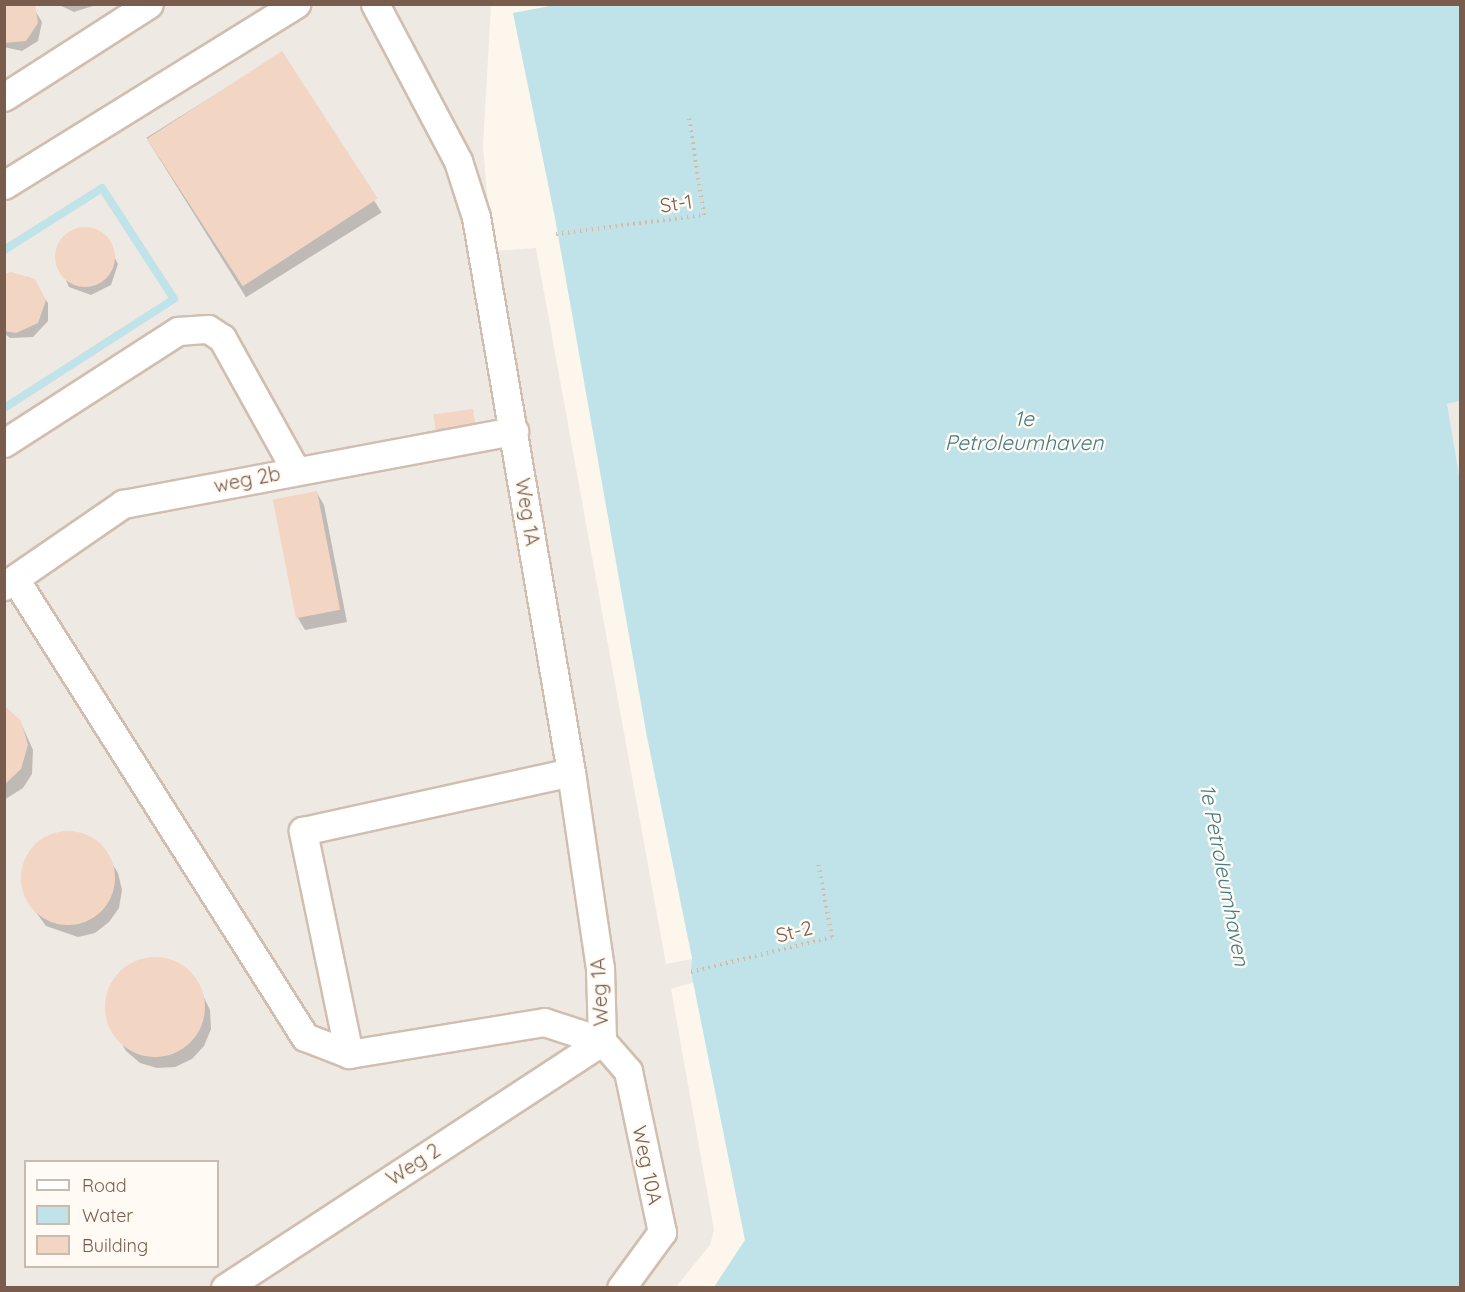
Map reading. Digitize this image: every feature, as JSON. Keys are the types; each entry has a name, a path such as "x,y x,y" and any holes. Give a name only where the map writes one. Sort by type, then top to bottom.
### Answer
{"lane":[{"path":"4,97 149,4"},
{"path":"4,185 296,4"},
{"name":"Weg 1A","path":"375,4 458,161 476,217 571,772 600,968 602,1041"},
{"path":"4,442 178,331 208,329 222,338 295,469"},
{"name":"weg 2b","path":"10,583 123,504 295,469 514,431"},
{"path":"10,583 305,1037 349,1054 544,1022 602,1041"},
{"path":"349,1054 303,831 571,772"},
{"name":"Weg 2","path":"225,1287 602,1041"},
{"name":"Weg 10A","path":"602,1041 628,1071 662,1232 621,1287"}],"path":[{"name":"St-1","path":"556,234 704,215 689,118"},
{"name":"St-2","path":"691,972 832,936 818,863"}],"shaded area":[{"path":"5,5 491,5 483,147 492,251 536,248 666,964 692,959 695,982 671,989 714,1230 710,1245 676,1287 5,1288"},
{"path":"1460,401 1460,481 1446,404"}],"water":[{"name":"1e Petroleumhaven","path":"560,4 1460,5 1460,401 1447,404 1460,481 1460,1287 714,1287 745,1240 691,972 692,958 647,737 555,218 513,13"}],"building":[{"path":"4,4 35,4 38,23 26,41 4,43"},
{"path":"282,51 378,199 243,286 147,139"},
{"path":"79,227 91,227 102,232 110,240 115,257 113,269 102,282 91,287 79,287 68,282 60,274 55,263 55,251 60,240 68,232"},
{"path":"11,272 35,279 46,300 38,323 16,333 4,331 4,274"},
{"path":"473,409 475,424 435,429 433,415"},
{"path":"317,491 340,610 296,618 273,500"},
{"path":"4,705 21,721 28,745 21,769 4,785"},
{"path":"68,831 86,834 102,844 112,860 115,878 112,896 102,912 86,922 68,925 50,922 34,912 24,896 21,878 24,860 34,844 50,834"},
{"path":"155,957 174,961 190,972 201,988 205,1007 201,1026 190,1042 174,1053 155,1057 136,1053 120,1042 109,1026 105,1007 109,988 120,972 136,961"}],"waterway":[{"path":"4,250 102,188 174,299 4,408"}]}
